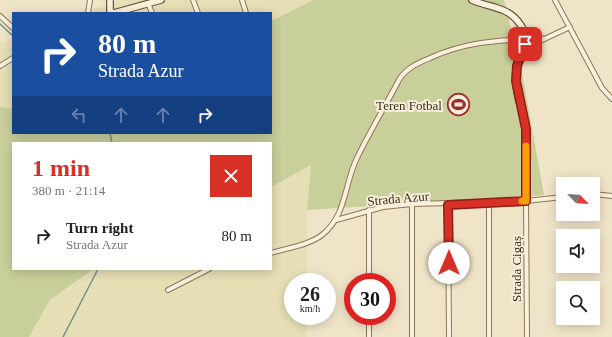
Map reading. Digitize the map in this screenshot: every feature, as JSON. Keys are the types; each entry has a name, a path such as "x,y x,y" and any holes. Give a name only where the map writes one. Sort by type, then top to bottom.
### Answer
{"street":[{"path":"88,12 90,0"},
{"path":"110,0 110,12 121,12 161,0"},
{"path":"193,0 198,12"},
{"path":"242,0 246,12"},
{"path":"472,0 504,10 520,24 525,37 523,49 517,66 516,81 526,129 526,201"},
{"path":"555,0 602,88 612,99"},
{"path":"148,3 152,12"},
{"path":"0,16 12,27"},
{"path":"523,49 570,27"},
{"path":"272,253 314,240 322,235 336,220 341,210 356,159 400,78 409,68 450,49 473,43 525,37 544,39"},
{"path":"0,66 12,59"},
{"path":"600,195 612,196"},
{"name":"Strada Azur","path":"336,220 369,210 412,204 448,205 526,201 556,198"},
{"name":"Strada Cigaș","path":"526,201 527,337"},
{"path":"489,203 489,337"},
{"path":"412,204 412,337"},
{"path":"448,205 449,337"},
{"path":"369,210 369,273"},
{"path":"168,290 207,270"},
{"path":"369,325 369,337"}],"shaded area":[{"path":"119,0 313,0 272,20 272,12 88,12"},
{"path":"0,40 5,43 12,40 12,109 0,107"},
{"path":"311,164 307,210 307,273 284,273 284,325 307,325 307,337 29,337 50,300 92,270 272,270 272,186"}],"green space":[{"path":"313,0 504,0 523,78 544,195 307,210 311,165 272,186 272,142 12,142 12,270 92,270 50,300 29,337 0,337 0,107 12,109 12,134 272,134 272,20"}],"waterway":[{"path":"0,24 12,35"},
{"path":"110,134 112,142"},
{"path":"63,337 97,270"}],"slow traffic":[{"path":"522,201 526,201 526,146"}],"place":[{"name":"Teren Fotbal","path":"458,105"}],"route":[{"path":"449,263 448,205 526,201 526,129 516,81 517,66 525,44"}]}
